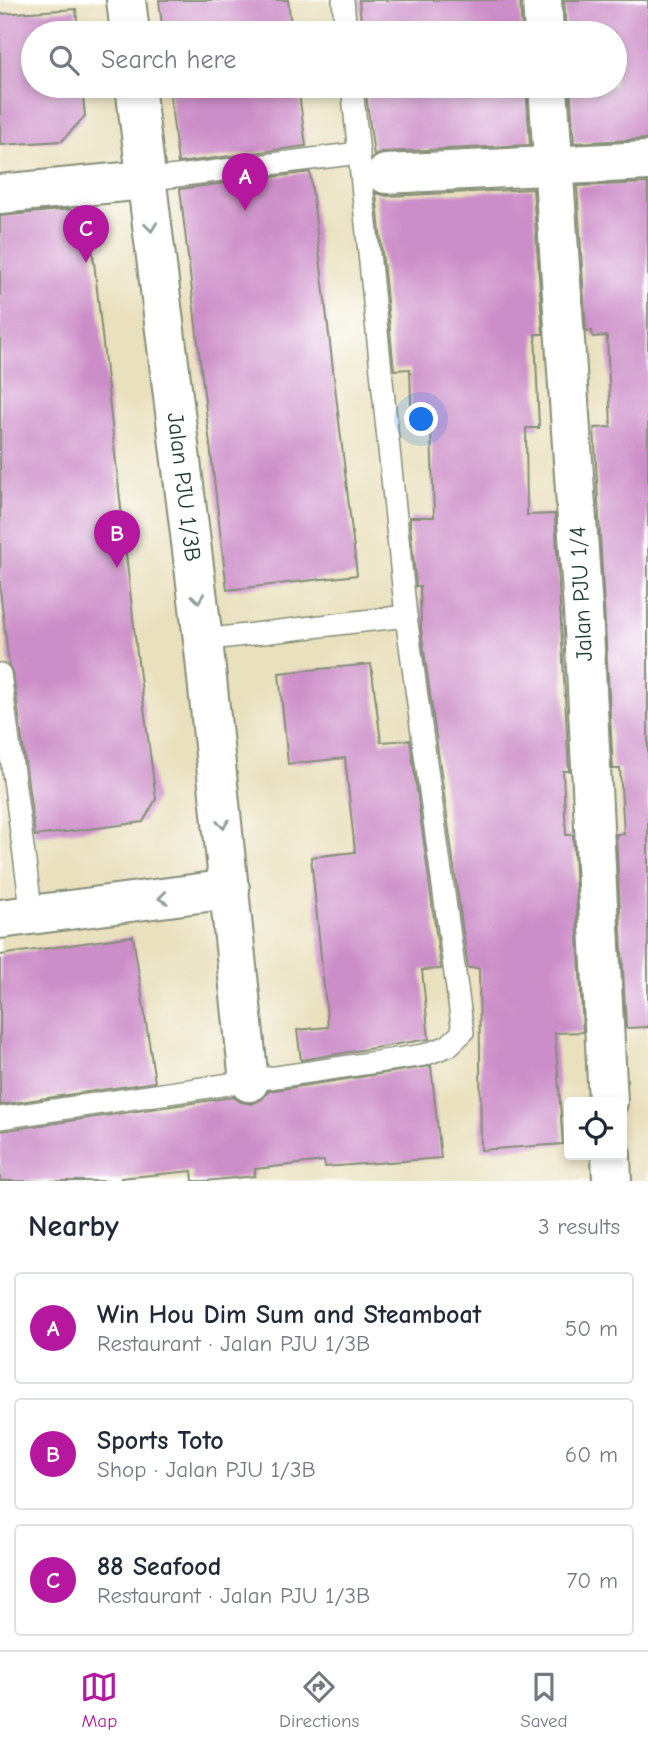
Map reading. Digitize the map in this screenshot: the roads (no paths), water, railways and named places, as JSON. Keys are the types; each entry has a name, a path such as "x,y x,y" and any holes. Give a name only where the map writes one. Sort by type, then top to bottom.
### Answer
{"street":[{"path":"127,0 129,21"},
{"path":"542,0 543,21"},
{"name":"Jalan PJU 1/3B","path":"136,98 203,640 249,1082"},
{"name":"Jalan PJU 1/4","path":"549,98 583,610 608,1097"},
{"path":"372,163 554,165 648,160"},
{"path":"0,194 145,180"},
{"path":"16,917 230,889"},
{"path":"611,1160 612,1181"}],"lane":[{"path":"343,0 345,21"},
{"path":"0,1118 424,1055 448,1046 463,1032 406,616 372,163 355,98"},
{"path":"145,180 372,163"},
{"path":"203,640 406,616"},
{"path":"0,674 16,917"}],"place":[{"name":"Win Hou Dim Sum and Steamboat","path":"245,211"},
{"name":"88 Seafood","path":"86,263"},
{"name":"Sports Toto","path":"117,568"}]}
